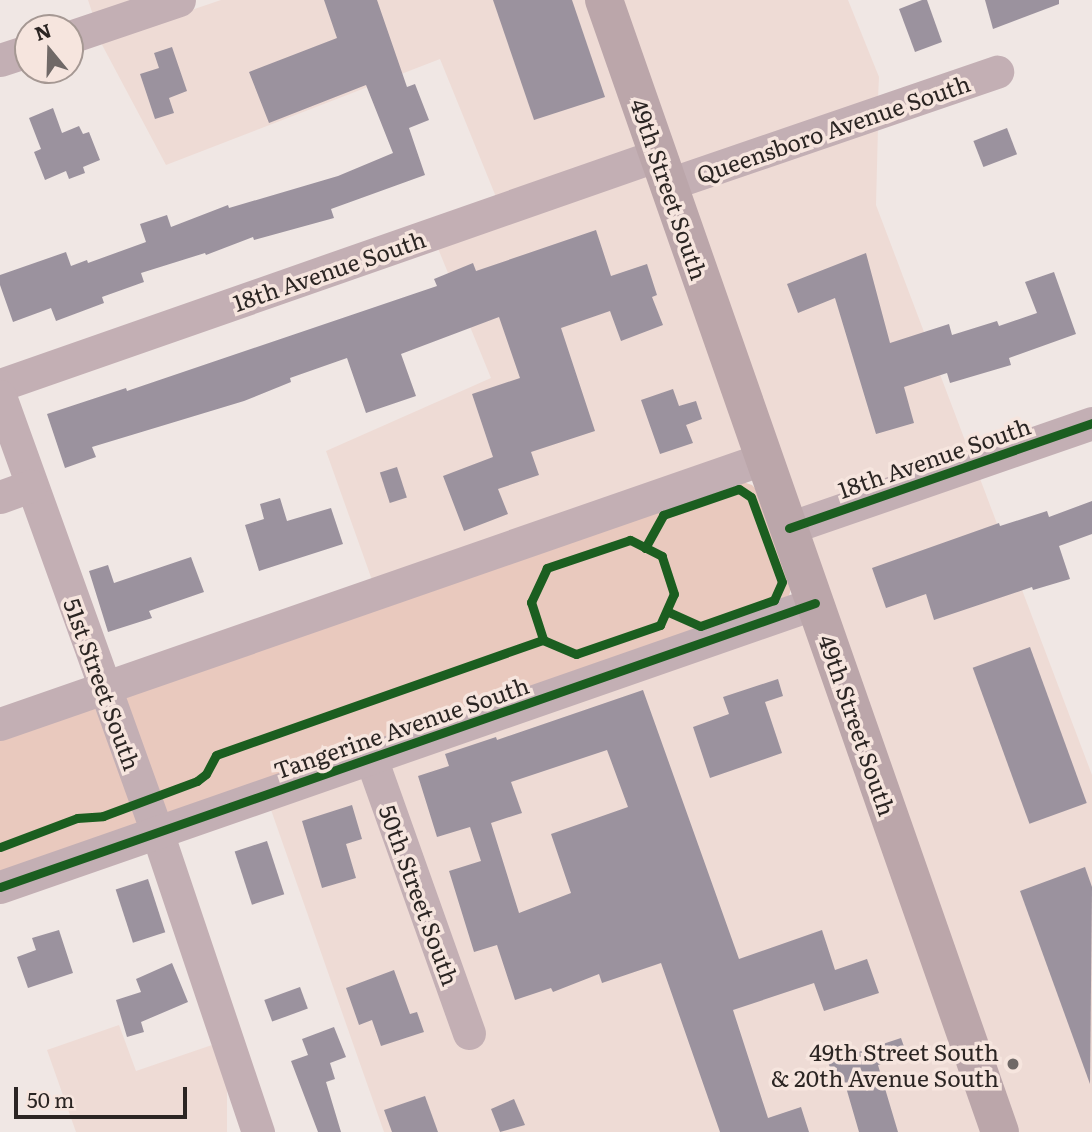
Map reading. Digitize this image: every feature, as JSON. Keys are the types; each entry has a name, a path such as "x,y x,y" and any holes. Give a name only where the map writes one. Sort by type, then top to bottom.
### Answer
{"main road":[{"name":"49th Street South","path":"604,0 1000,1132"}],"street":[{"path":"84,32 179,0"},
{"name":"Queensboro Avenue South","path":"663,169 997,72"},
{"name":"18th Avenue South","path":"0,385 663,169"},
{"name":"51st Street South","path":"0,396 15,491 105,688 158,832 258,1132"},
{"name":"18th Avenue South","path":"789,528 1092,423"},
{"path":"0,724 765,458"},
{"name":"Tangerine Avenue South","path":"0,887 815,603"},
{"name":"50th Street South","path":"371,758 469,1033"}],"shaded area":[{"path":"88,0 137,0 93,15"},
{"path":"221,0 592,0 643,146 496,197 440,59 166,165 100,41"},
{"path":"617,0 848,0 879,77 878,98 675,168"},
{"path":"878,127 876,205 969,451 796,512 684,193"},
{"path":"651,171 749,449 372,580 326,451 491,378 437,246"},
{"path":"979,476 1092,775 1092,1132 1013,1132 805,537"},
{"path":"740,481 752,485 764,498 793,580 789,596 164,815 121,697"},
{"path":"808,619 988,1132 384,1132 270,807 364,774 462,1049 484,1042 387,766"},
{"path":"98,704 142,823 0,873 0,738"},
{"path":"119,1025 136,1071 212,1045 227,1088 227,1132 76,1132 47,1050"}],"building":[{"path":"324,0 377,0 407,87 415,84 429,120 409,128 425,175 331,209 334,218 254,240 253,237 206,255 205,253 141,273 144,282 102,297 104,303 56,321 51,308 13,322 0,285 0,275 66,252 71,266 87,260 88,263 146,242 140,224 167,215 171,227 228,205 229,208 338,176 393,153 366,85 269,123 249,72 337,38"},
{"path":"493,0 572,0 605,97 534,120"},
{"path":"927,0 942,42 915,52 899,9"},
{"path":"985,0 1059,0 1059,4 993,29"},
{"path":"172,47 187,91 169,98 174,113 155,119 140,74 159,68 154,53"},
{"path":"53,108 62,133 79,126 83,134 89,132 100,160 83,167 85,173 69,179 66,171 45,180 34,152 41,149 29,118"},
{"path":"1007,128 1017,154 983,167 973,141"},
{"path":"596,230 611,276 647,264 657,295 652,297 663,325 621,341 610,311 561,328 595,431 531,452 539,475 498,489 508,514 464,531 443,476 493,457 472,394 520,378 499,317 401,354 416,396 366,413 347,358 290,378 291,382 244,401 92,447 96,457 65,468 47,414 126,388 127,391 437,286 434,279 473,263 476,271"},
{"path":"866,253 890,343 949,324 952,335 997,321 999,326 1037,313 1025,282 1054,272 1076,334 1009,358 1011,365 950,383 947,373 904,387 914,423 876,434 835,298 798,313 787,284"},
{"path":"673,389 679,406 696,401 702,419 686,425 693,443 660,454 641,400"},
{"path":"397,467 407,497 390,503 380,473"},
{"path":"280,498 287,521 331,508 343,544 259,571 245,525 264,519 260,504"},
{"path":"1092,501 1092,534 1059,546 1070,579 1033,590 1032,587 934,620 926,594 886,608 872,568 999,523 1000,526 1047,511 1049,517"},
{"path":"191,557 204,592 149,611 152,618 108,632 89,571 108,565 114,583"},
{"path":"1030,647 1087,803 1029,824 973,668"},
{"path":"778,679 783,696 765,702 782,753 710,778 693,727 729,714 723,697"},
{"path":"643,690 739,959 822,930 835,970 867,959 879,993 824,1011 814,983 733,1010 768,1118 801,1107 809,1132 720,1132 661,963 602,983 599,974 553,992 551,988 515,1000 497,945 474,952 449,871 481,861 470,827 437,837 418,776 449,766 445,754 496,737 497,740","holes":["607,750 628,807 551,834 571,893 519,913 491,823 522,813 511,782"]},
{"path":"352,805 362,839 346,844 356,878 322,888 302,821"},
{"path":"267,841 284,894 252,905 235,852"},
{"path":"1085,867 1092,887 1090,1084 1020,891"},
{"path":"148,879 165,932 133,943 116,890"},
{"path":"59,930 73,973 28,988 17,957 36,950 32,938"},
{"path":"172,963 188,1002 141,1022 144,1032 127,1037 116,1000 141,992 136,979"},
{"path":"394,970 410,1014 417,1012 424,1032 381,1046 372,1020 359,1025 346,988"},
{"path":"300,987 308,1009 272,1022 264,1000"},
{"path":"334,1027 346,1057 330,1063 335,1079 326,1082 341,1132 318,1132 291,1061 308,1055 302,1039"},
{"path":"901,1038 907,1055 878,1065 898,1132 859,1132 843,1077 834,1079 828,1062"},
{"path":"425,1096 438,1132 392,1132 384,1110"},
{"path":"514,1099 525,1125 500,1132 491,1109"}],"cycle path":[{"path":"789,528 1092,423"},
{"path":"645,548 663,515 739,489 751,497 782,582 774,600 700,626 667,611"},
{"path":"0,847 77,818 103,816 197,781 206,774 216,755 543,640 576,654 660,625 674,594 662,556 630,540 547,568 531,602 543,640"},
{"path":"0,887 815,603"}],"place":[{"name":"49th Street South & 20th Avenue South","path":"1013,1064"}]}
